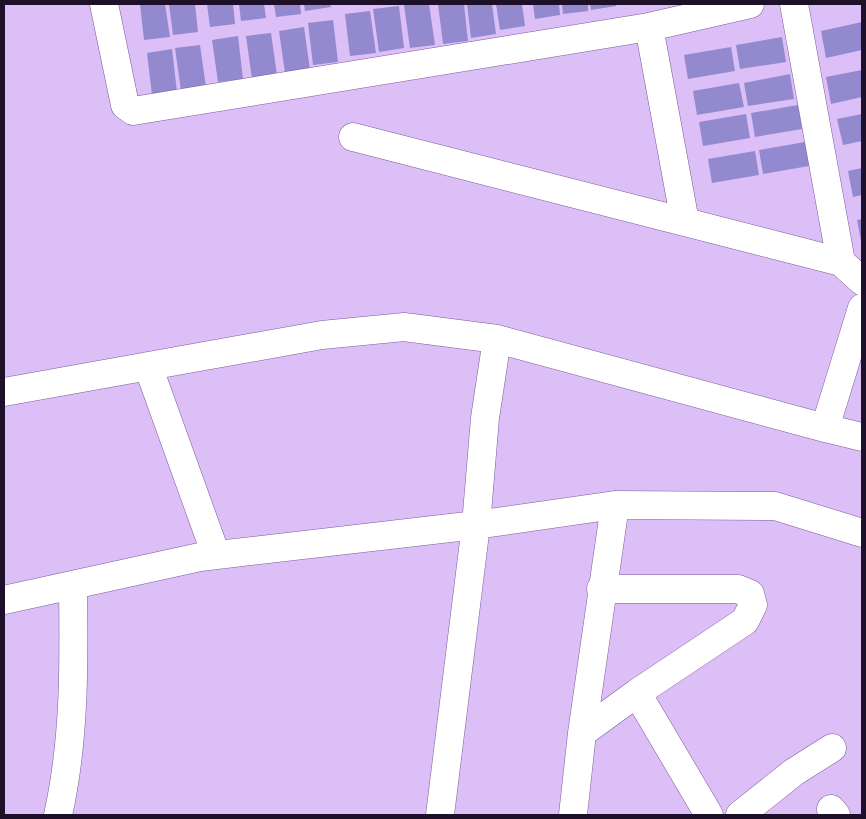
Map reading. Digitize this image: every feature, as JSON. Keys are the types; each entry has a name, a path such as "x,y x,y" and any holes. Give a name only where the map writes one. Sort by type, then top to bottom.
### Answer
{"street":[{"path":"104,4 125,106 133,111 649,27 745,4"},
{"path":"794,4 842,262"},
{"path":"649,27 685,222"},
{"path":"353,137 842,262 862,281"},
{"path":"825,428 862,308"},
{"path":"4,392 366,329 404,327 497,339 862,437"},
{"path":"440,815 476,525 485,418 497,339"},
{"path":"148,366 216,556"},
{"path":"573,815 601,589 615,505"},
{"path":"4,600 216,556 476,525 615,505 775,506 862,533"},
{"path":"58,815 67,773 72,725 73,585"},
{"path":"582,733 637,693 745,621 750,614 753,599 750,594 738,588 601,589"},
{"path":"637,693 709,815"},
{"path":"740,815 794,772 832,748"}],"building":[{"path":"140,4 165,4 170,37 144,40"},
{"path":"169,4 195,4 198,32 173,35"},
{"path":"207,4 233,4 235,24 210,27"},
{"path":"239,4 264,4 266,18 241,21"},
{"path":"274,4 300,4 301,14 276,17"},
{"path":"304,4 330,4 331,7 305,11"},
{"path":"429,4 435,45 410,48 404,5"},
{"path":"438,4 464,4 468,41 443,44"},
{"path":"467,4 492,4 496,34 471,38"},
{"path":"496,4 522,4 525,26 500,30"},
{"path":"533,4 559,4 560,15 535,19"},
{"path":"562,4 588,4 588,11 563,14"},
{"path":"590,4 616,4 616,6 591,10"},
{"path":"399,6 404,48 379,52 373,9"},
{"path":"370,11 376,53 350,56 345,14"},
{"path":"333,20 338,62 313,65 308,23"},
{"path":"862,22 862,50 826,58 821,31"},
{"path":"304,27 310,70 285,73 279,31"},
{"path":"271,33 277,75 252,79 246,36"},
{"path":"238,36 243,79 218,82 212,40"},
{"path":"782,37 786,62 740,69 736,45"},
{"path":"200,45 206,87 181,91 175,48"},
{"path":"731,47 735,71 688,79 684,55"},
{"path":"172,49 177,92 152,95 147,53"},
{"path":"862,70 862,97 831,104 826,77"},
{"path":"790,74 794,99 748,106 744,83"},
{"path":"739,83 744,107 697,115 693,91"},
{"path":"798,105 802,129 755,137 751,113"},
{"path":"746,114 750,138 703,146 699,122"},
{"path":"862,114 862,141 843,145 837,119"},
{"path":"805,142 809,166 763,174 759,150"},
{"path":"755,151 759,175 712,183 708,159"},
{"path":"862,168 862,195 853,197 848,171"},
{"path":"862,219 862,241 861,241 857,220"}]}
